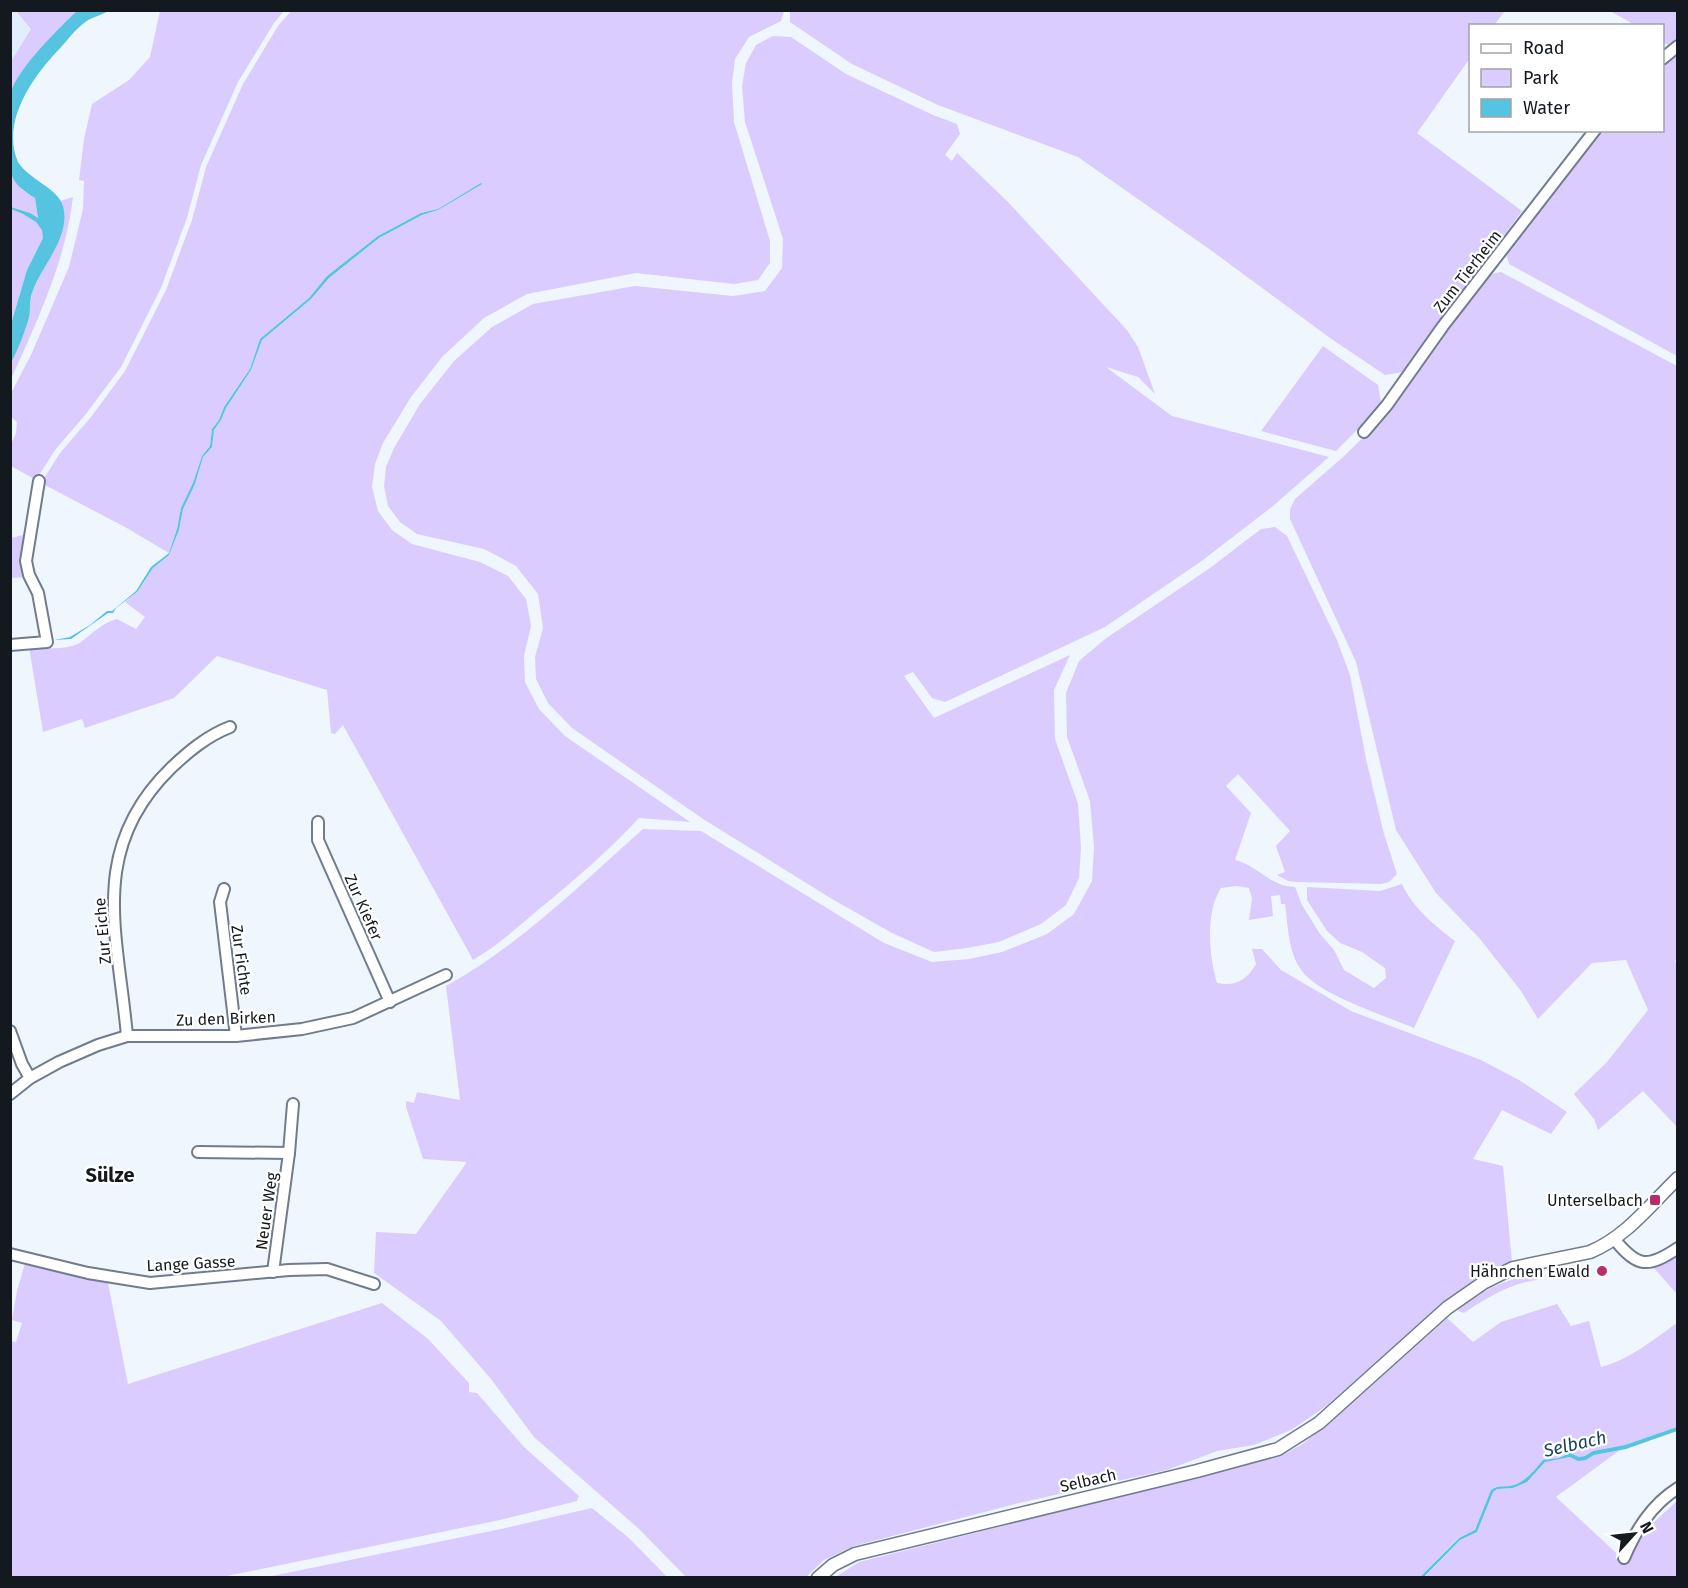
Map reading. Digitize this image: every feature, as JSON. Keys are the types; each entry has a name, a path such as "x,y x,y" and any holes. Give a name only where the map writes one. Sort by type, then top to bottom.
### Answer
{"street":[{"path":"1664,56 1677,46"},
{"name":"Zum Tierheim","path":"1364,432 1387,405 1443,326 1593,132"},
{"path":"10,645 47,642 38,593 29,575 26,561 39,481"},
{"name":"Zur Eiche","path":"127,1036 115,936 113,892 120,850 133,818 153,786 187,753 214,733 230,727"},
{"name":"Zur Kiefer","path":"318,822 318,840 390,1002"},
{"name":"Zur Fichte","path":"224,889 220,902 236,1036"},
{"name":"Zu den Birken","path":"10,1094 30,1078 78,1053 127,1036 236,1036 302,1029 353,1018 446,975"},
{"path":"10,1031 22,1064 30,1078"},
{"name":"Neuer Weg","path":"273,1272 289,1153 293,1104"},
{"name":"Neuer Weg","path":"198,1152 289,1153"},
{"name":"Selbach","path":"818,1578 833,1565 855,1554 1197,1471 1278,1449 1319,1423 1447,1308 1483,1283 1513,1268 1590,1252 1615,1240 1677,1178"},
{"path":"1615,1240 1639,1263 1650,1263 1677,1248"},
{"name":"Lange Gasse","path":"10,1254 88,1272 150,1283 327,1269 374,1284"},
{"path":"1624,1558 1635,1532 1667,1494 1677,1488"}],"shaded area":[{"path":"10,11 16,11 31,29 11,63"}],"green space":[{"path":"16,11 78,11 41,49 11,93 10,63 31,29"},
{"path":"160,11 284,11 274,23 238,82 201,165 187,218 161,288 121,367 86,414 55,450 36,480 11,466 11,444 16,433 17,422 11,417 10,395 31,355 69,267 83,209 84,181 79,180 84,139 92,104 129,80 150,57"},
{"path":"291,11 784,11 781,21 749,37 735,59 732,83 734,122 770,241 770,263 758,280 734,284 636,273 527,294 484,318 442,357 411,397 383,443 375,464 372,487 378,511 392,530 412,544 480,562 508,576 526,599 531,626 524,656 525,682 539,709 565,736 690,822 639,818 565,888 507,936 473,960 343,725 335,734 331,733 327,690 217,656 174,698 85,728 82,719 43,732 29,647 69,647 117,619 136,629 145,617 125,602 137,592 153,568 169,555 179,530 183,509 195,484 203,457 212,447 214,430 251,370 262,340 311,299 329,278 379,238 422,215 438,210 481,183 438,209 421,213 378,236 327,276 309,298 260,339 250,369 212,429 210,446 202,456 181,508 169,553 41,483 60,453 91,417 125,371 166,290 192,220 206,167 243,84 278,26"},
{"path":"790,11 1505,11 1495,24 1469,24 1469,59 1417,133 1522,211 1403,372 1385,375 1078,157 938,105 852,64 790,22"},
{"path":"1610,11 1677,11 1677,39 1669,46 1664,43 1664,24 1633,24"},
{"path":"773,36 791,37 846,74 957,124 960,134 945,155 952,161 957,153 1007,201 1127,330 1138,347 1155,394 1138,377 1106,367 1172,416 1329,457 1273,506 1203,560 1105,627 945,702 932,698 913,672 904,676 934,718 1070,655 1054,690 1055,739 1078,804 1081,848 1079,878 1066,905 1041,924 999,942 934,952 892,933 832,899 703,819 572,728 548,703 536,679 535,657 543,628 538,594 516,566 484,549 417,534 400,522 388,506 384,486 386,467 394,448 420,404 454,361 492,327 533,304 635,286 733,296 765,291 782,268 783,239 745,122 742,86 746,63 756,45"},
{"path":"1677,52 1677,356 1509,264 1505,250 1598,132 1664,132 1664,62"},
{"path":"10,172 22,190 35,198 38,219 30,213 11,207"},
{"path":"73,197 57,267 11,379 11,363 29,314 32,292 53,252 63,205 60,201"},
{"path":"11,209 36,222 43,230 43,238 27,270 11,324"},
{"path":"1501,272 1677,366 1678,960 1675,960 1678,974 1677,1127 1643,1091 1598,1130 1594,1119 1574,1094 1607,1062 1648,1010 1626,960 1592,963 1538,1019 1521,991 1480,939 1436,893 1396,830 1356,662 1290,519 1290,509 1295,499 1379,422 1487,275"},
{"path":"1323,346 1378,385 1381,402 1371,416 1336,451 1261,431"},
{"path":"1275,527 1287,536 1337,640 1350,675 1366,759 1384,834 1397,874 1389,882 1381,884 1297,882 1288,881 1277,875 1285,872 1276,846 1290,831 1238,774 1226,786 1251,813 1235,860 1250,866 1271,880 1295,887 1302,905 1320,934 1334,950 1344,970 1374,988 1386,978 1385,968 1362,952 1340,943 1327,931 1307,900 1307,887 1380,891 1402,884 1418,908 1455,941 1414,1028 1338,996 1311,980 1297,964 1294,956 1289,939 1285,904 1281,904 1280,895 1271,896 1273,916 1249,920 1252,898 1249,888 1237,886 1221,888 1212,910 1210,935 1217,983 1235,983 1244,978 1256,964 1252,949 1262,949 1281,970 1351,1011 1481,1060 1519,1080 1567,1112 1551,1134 1502,1110 1473,1159 1503,1166 1512,1262 1482,1277 1438,1308 1325,1407 1291,1430 1254,1445 1217,1451 1167,1470 1019,1503 854,1546 824,1560 806,1577 686,1577 638,1528 534,1437 491,1379 441,1321 374,1273 376,1232 416,1234 467,1162 423,1159 406,1107 406,1101 414,1103 417,1092 460,1100 446,986 473,970 524,933 643,829 701,831 884,943 932,962 969,959 1002,952 1047,934 1074,914 1092,881 1094,847 1090,801 1067,737 1066,693 1079,661 1105,639 1210,568 1261,529"},
{"path":"27,534 27,577 11,578 11,538"},
{"path":"1677,1253 1677,1294 1652,1266"},
{"path":"25,1263 108,1283 128,1384 382,1303 428,1339 469,1383 469,1392 477,1393 524,1447 579,1496 577,1501 500,1520 222,1577 11,1577 10,1341 16,1342 22,1323 12,1320"},
{"path":"1536,1274 1537,1280 1508,1288 1464,1313 1458,1311 1466,1303 1493,1287"},
{"path":"1557,1304 1571,1326 1589,1321 1601,1367 1631,1354 1677,1323 1677,1427 1625,1445 1593,1451 1585,1456 1579,1457 1570,1453 1559,1458 1544,1460 1519,1483 1494,1488 1491,1490 1475,1530 1458,1538 1420,1577 834,1578 859,1562 1278,1457 1301,1445 1334,1419 1447,1318 1473,1342 1501,1322"},
{"path":"1620,1450 1556,1497 1627,1563 1643,1532 1677,1501 1677,1577 1424,1578 1460,1540 1477,1532 1493,1491 1513,1488 1527,1482 1545,1462 1570,1457 1586,1460 1594,1455"},
{"path":"592,1508 630,1539 667,1577 267,1577 501,1529"}],"water":[{"path":"78,10 108,11 81,25 41,70 23,99 13,130 18,162 29,174 55,194 63,206 64,217 60,239 32,293 30,314 11,363 11,324 27,270 43,238 42,230 36,222 11,209 11,207 30,213 38,218 35,198 17,184 11,172 11,93 30,61"},
{"path":"481,183 438,210 422,215 379,238 329,278 311,299 262,340 251,370 214,430 212,447 203,457 195,484 183,509 179,530 169,555 153,568 137,592 113,613 108,613 71,639 54,640 70,637 107,611 112,611 136,591 151,567 169,553 181,508 202,456 210,446 212,429 250,369 260,339 309,298 327,276 378,236 421,213 438,209"},
{"path":"1677,1427 1677,1431 1626,1449 1594,1455 1586,1460 1578,1461 1570,1457 1545,1462 1527,1482 1513,1488 1497,1489 1493,1492 1477,1532 1460,1540 1424,1577 1420,1577 1459,1538 1475,1530 1491,1490 1494,1488 1519,1483 1543,1460 1559,1458 1570,1453 1579,1457 1585,1456 1593,1451 1625,1445"}],"place":[{"name":"Unterselbach","path":"1655,1200"},
{"name":"Hähnchen Ewald","path":"1602,1271"}],"district":[{"name":"Sülze","path":"110,1175"}]}
